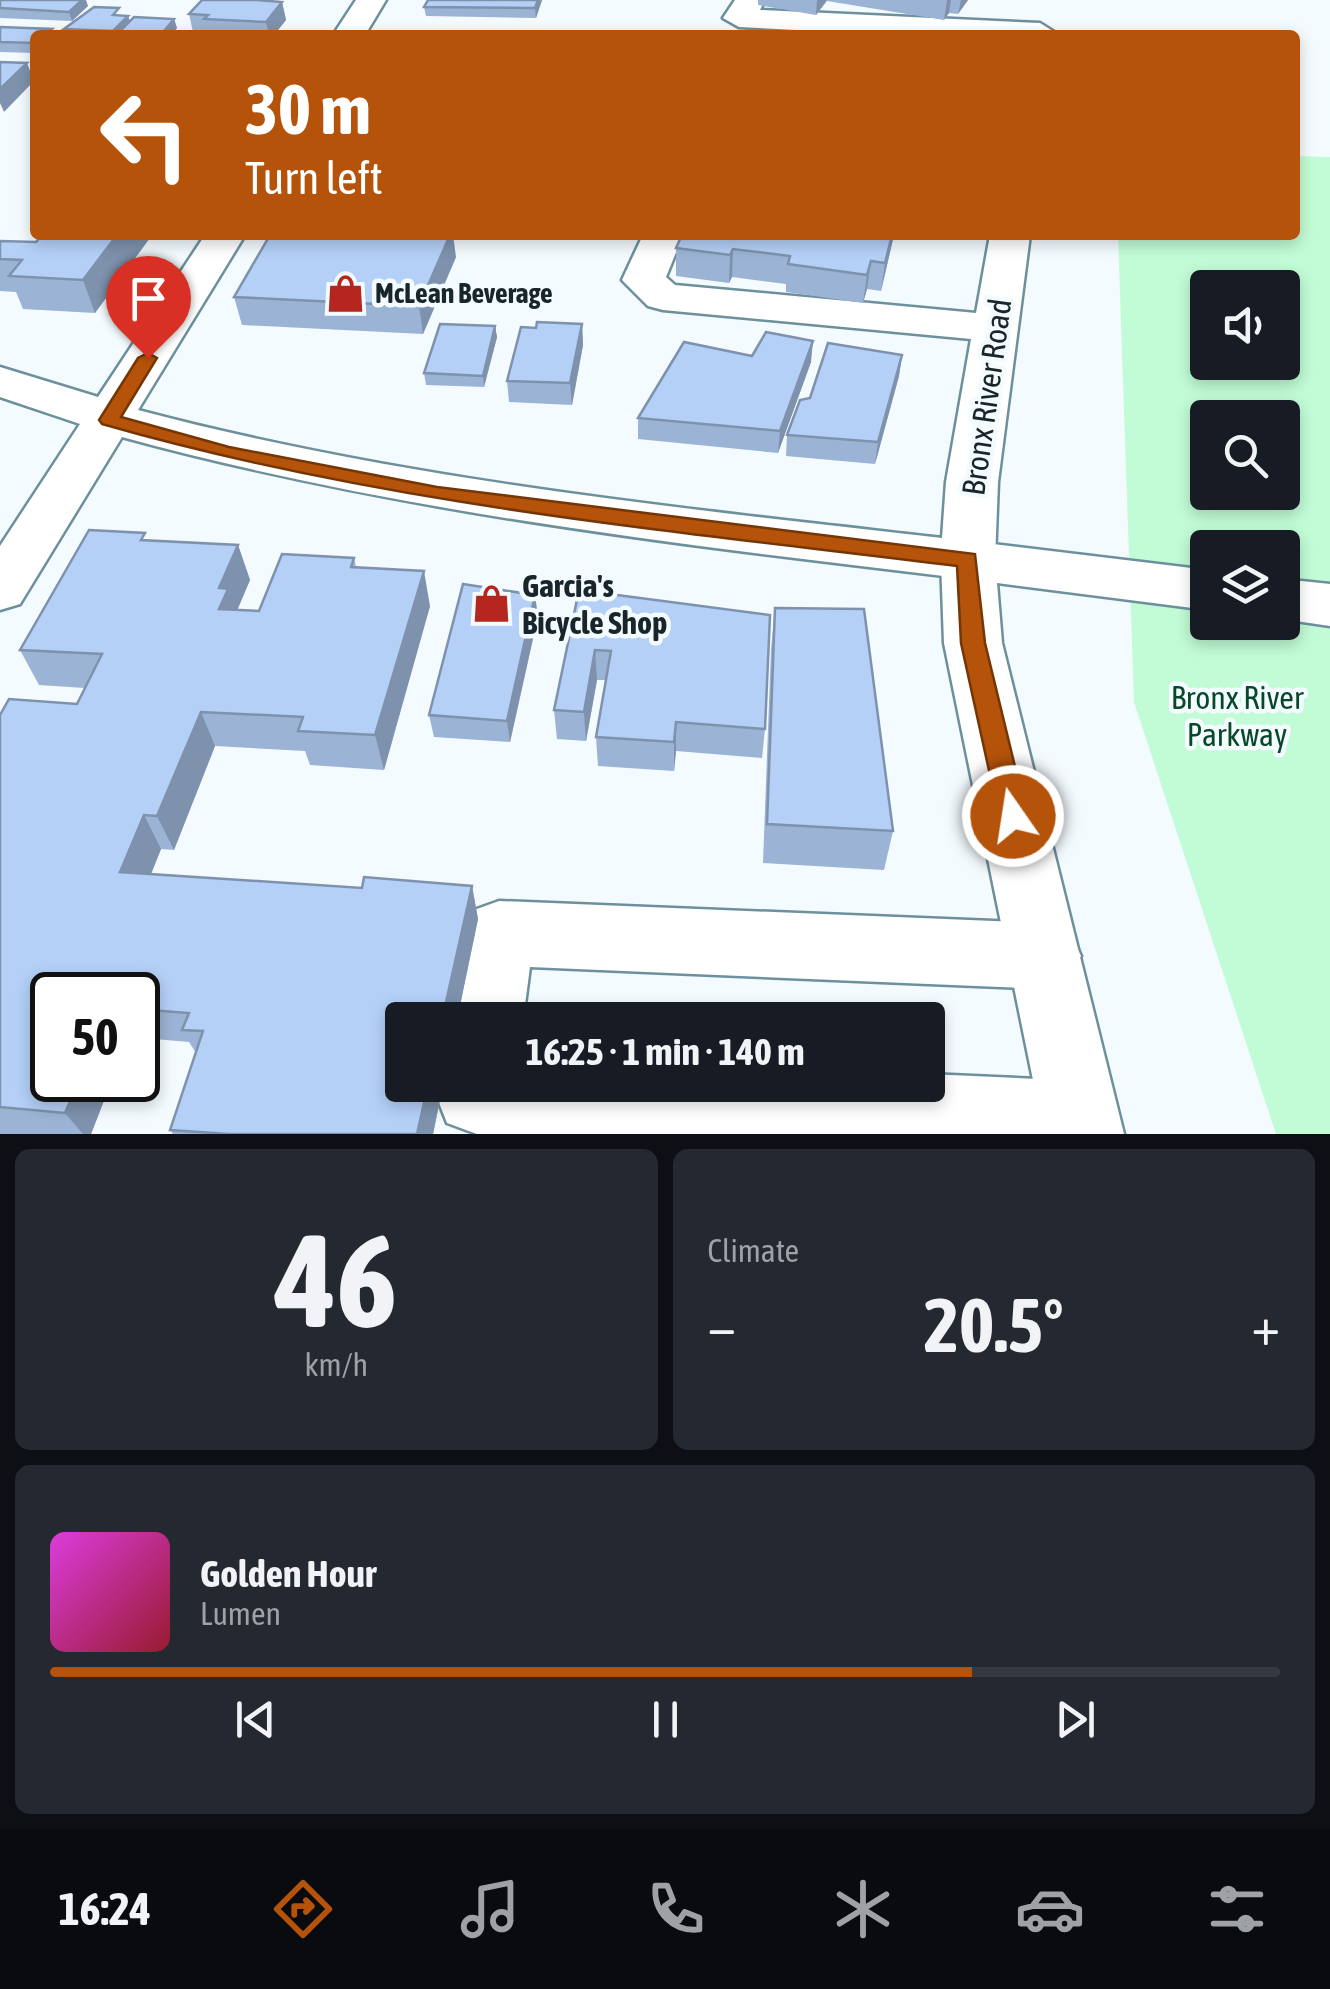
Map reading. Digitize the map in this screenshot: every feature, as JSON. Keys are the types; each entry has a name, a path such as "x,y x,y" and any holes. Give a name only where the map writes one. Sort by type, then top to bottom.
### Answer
{"street":[{"path":"352,30 371,0"},
{"path":"750,0 740,18 965,30"},
{"path":"1041,30 1046,0"},
{"path":"0,590 222,240"},
{"path":"661,240 644,280 662,296 998,328"},
{"name":"Bronx River Road","path":"1009,240 972,482 968,560 973,643 1083,1127"},
{"path":"7,388 228,454 406,490 1190,588"},
{"path":"489,1002 499,933 1045,956"},
{"path":"608,1102 1083,1127"}],"green space":[{"name":"Bronx River Parkway","path":"1300,156 1330,157 1330,1134 1276,1134 1134,702 1118,240 1300,240"}],"building":[{"path":"0,0 82,0 69,12 0,8"},
{"path":"202,0 282,2 266,22 204,19 208,15 189,14"},
{"path":"428,0 538,0 535,8 424,7"},
{"path":"94,7 119,8 113,15 128,16 114,30 64,29"},
{"path":"134,17 174,19 165,30 121,30"},
{"path":"0,27 52,29 30,30 30,43 0,42"},
{"path":"0,62 27,63 0,89"},
{"path":"113,240 83,280 9,276 22,260 0,259 0,241"},
{"path":"267,240 448,240 419,306 234,297"},
{"path":"680,240 891,240 885,263 871,261 867,275 788,264 790,256 733,249 730,255 676,248"},
{"path":"537,322 582,324 570,383 507,381 521,327 536,328"},
{"path":"440,324 495,326 483,376 424,373"},
{"path":"766,332 813,341 780,431 638,418 684,342 752,356"},
{"path":"828,343 902,355 878,442 787,435 800,400 810,398"},
{"path":"89,530 145,533 141,540 238,545 219,588 228,589 219,609 259,611 282,554 354,558 351,567 424,571 375,735 298,731 303,717 201,712 157,816 144,815 120,872 362,888 364,877 472,886 446,1002 385,1002 385,1102 424,1102 417,1134 229,1134 170,1130 203,1031 182,1030 189,1013 160,1011 160,972 30,972 30,1102 70,1102 65,1113 0,1107 0,715 9,699 77,704 102,654 20,650"},
{"path":"463,584 535,595 507,721 429,715"},
{"path":"579,590 770,615 765,729 676,722 674,742 596,737 611,651 595,650 584,712 554,710"},
{"path":"775,608 864,609 893,831 767,824"}],"place":[{"name":"McLean Beverage","path":"345,293"},
{"name":"Garcia's Bicycle Shop","path":"492,604"}],"route":[{"path":"148,358 109,420 228,454 309,472 501,504 968,560 973,643 1013,816"}]}
